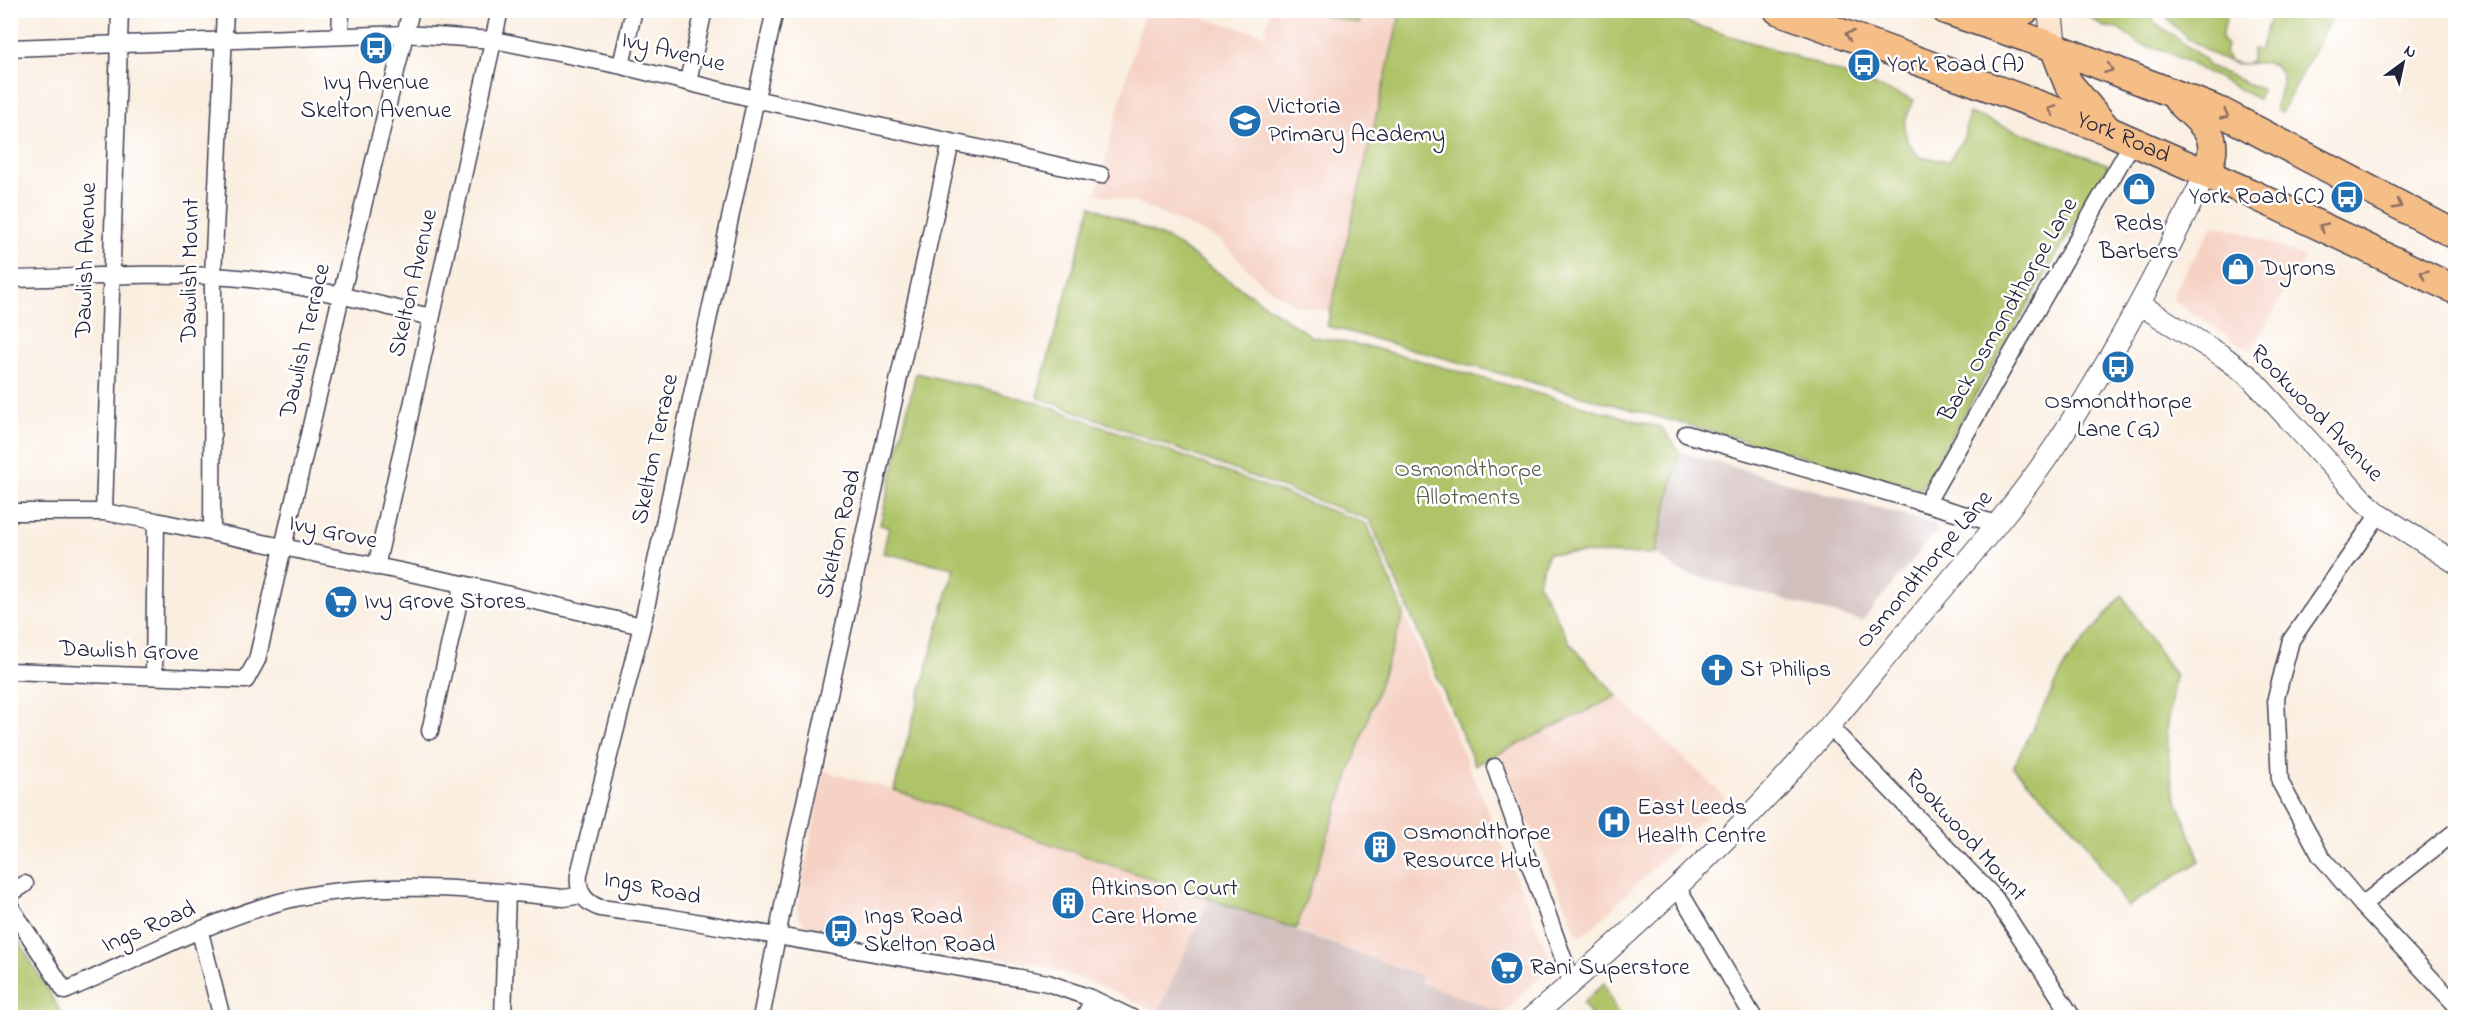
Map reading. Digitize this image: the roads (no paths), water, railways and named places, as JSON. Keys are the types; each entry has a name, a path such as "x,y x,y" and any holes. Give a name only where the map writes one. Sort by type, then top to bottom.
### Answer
{"highway":[{"name":"York Road","path":"1778,10 2107,130 2206,173 2456,290"},
{"path":"1946,10 2055,47 2222,112 2456,235"},
{"path":"1996,27 2025,10"},
{"path":"2055,47 2068,83 2107,130"},
{"path":"2170,93 2209,131 2214,154 2206,173"}],"main road":[{"path":"2050,10 2055,47"}],"street":[{"name":"Dawlish Avenue","path":"104,512 109,274 120,10"},
{"name":"Dawlish Mount","path":"212,532 213,276 225,10"},
{"path":"340,35 341,10"},
{"name":"Dawlish Terrace","path":"246,680 257,660 341,296 411,10"},
{"name":"Skelton Avenue","path":"376,567 500,10"},
{"path":"621,65 634,10"},
{"path":"688,81 704,10"},
{"name":"Skelton Terrace","path":"582,895 579,874 642,626 775,10"},
{"name":"Ivy Avenue","path":"10,48 340,35 406,34 494,40 621,65 755,99 1101,175"},
{"name":"Back Osmondthorpe Lane","path":"1927,502 2133,141"},
{"name":"Skelton Road","path":"761,1017 790,870 951,142"},
{"name":"Osmondthorpe Lane","path":"1531,1017 1572,983 1677,887 1752,812 1829,726 1997,524 2055,446 2139,303 2206,173"},
{"path":"10,279 109,274 213,276 280,283 431,316"},
{"name":"Rookwood Avenue","path":"2139,303 2224,357 2248,376 2379,514 2456,563"},
{"path":"1686,434 1997,524"},
{"name":"Ivy Grove","path":"10,512 104,512 156,521 463,584 642,626"},
{"path":"2379,514 2291,640 2276,698 2280,782 2320,855 2362,905 2456,1005"},
{"path":"154,676 156,521"},
{"path":"430,731 463,584"},
{"name":"Dawlish Grove","path":"10,671 246,680"},
{"name":"Rookwood Mount","path":"1829,726 1995,898 2073,1017"},
{"path":"1495,767 1572,983"},
{"path":"2362,905 2456,831"},
{"path":"1677,887 1754,1017"},
{"name":"Ings Road","path":"10,906 65,991 200,932 285,900 391,889 507,892 564,898 582,895 592,905 600,908 778,936 1047,983 1093,999 1132,1017"},
{"path":"502,1017 507,892"},
{"path":"200,932 222,1017"},
{"path":"1084,1017 1093,999"}],"place":[{"name":"Ivy Avenue Skelton Avenue","path":"376,48"},
{"name":"York Road (A)","path":"1864,65"},
{"name":"Victoria Primary Academy","path":"1245,121"},
{"name":"Reds Barbers","path":"2139,189"},
{"name":"York Road (C)","path":"2347,197"},
{"name":"Dyrons","path":"2238,269"},
{"name":"Osmondthorpe Lane (G)","path":"2118,367"},
{"name":"Ivy Grove Stores","path":"341,602"},
{"name":"St Philips","path":"1717,670"},
{"name":"East Leeds Health Centre","path":"1614,822"},
{"name":"Osmondthorpe Resource Hub","path":"1380,847"},
{"name":"Atkinson Court Care Home","path":"1068,903"},
{"name":"Ings Road Skelton Road","path":"841,931"},
{"name":"Rani Superstore","path":"1507,968"}],"park label":[{"name":"Osmondthorpe Allotments","path":"1468,484"}]}
